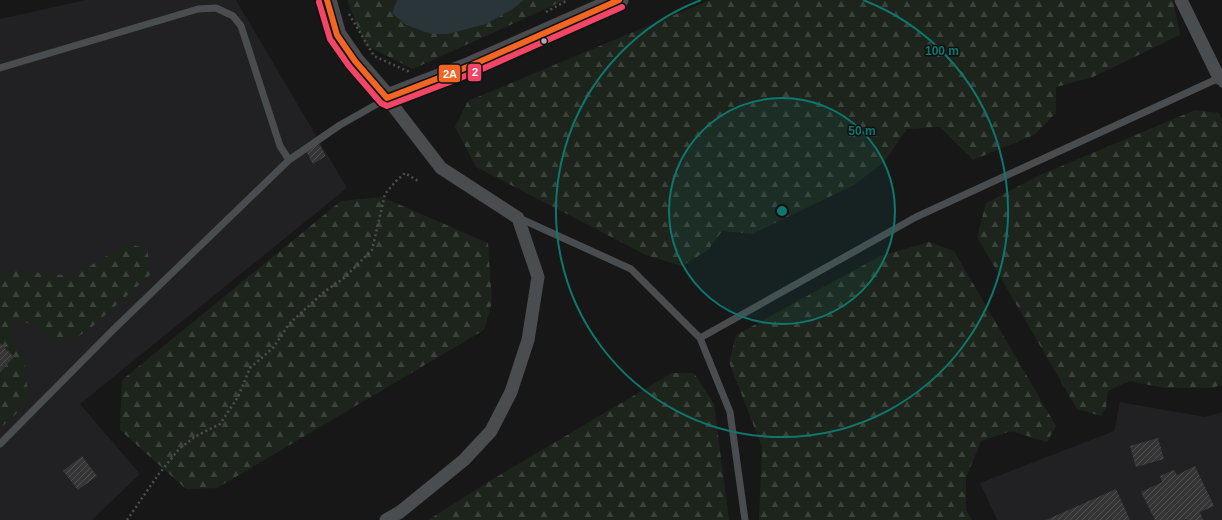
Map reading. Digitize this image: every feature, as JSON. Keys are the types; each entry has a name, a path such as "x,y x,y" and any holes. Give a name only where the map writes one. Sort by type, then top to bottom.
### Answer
{"street":[{"path":"327,0 337,34 355,61 387,98 441,168 518,218 538,277 528,340 511,392 491,431 464,460 400,512 386,520"},
{"path":"387,98 470,66 619,0"},
{"path":"1181,0 1221,79"}],"lane":[{"path":"0,68 198,9 216,8 233,16 241,26 280,146 289,160"},
{"path":"700,338 916,217 1221,79"},
{"path":"0,444 113,330 289,160 340,125 387,98"},
{"path":"518,218 630,269 700,338 730,412 745,520"}],"path":[{"path":"545,13 568,0"},
{"path":"348,11 374,56 407,71 414,69"},
{"path":"127,520 158,475 179,449 196,436 220,424 238,397 250,368 273,348 289,324 324,292 344,278 372,250 385,194 395,182 406,173 418,181"}],"shaded area":[{"path":"86,0 236,0 347,188 80,404 140,474 92,520 0,520 0,19"},
{"path":"397,0 524,0 513,9 486,24 448,34 431,34 406,25 392,13"},
{"path":"1120,402 1205,417 1222,412 1222,520 997,520 980,483 1114,431"}],"green space":[{"path":"347,0 397,0 392,13 513,9 524,0 565,0 413,69 365,45"},
{"path":"710,0 1173,0 1180,35 1093,77 1056,87 1056,113 1034,135 973,160 940,127 907,129 884,162 854,185 752,234 722,231 708,250 682,266 646,255 476,167 455,127 468,101"},
{"path":"1195,110 1219,113 1222,119 1222,385 1211,388 1165,388 1129,381 1108,391 1106,408 1101,416 1077,409 977,237 986,203 1040,175"},
{"path":"382,197 488,243 492,302 484,330 217,488 186,489 120,430 122,380 341,201"},
{"path":"929,242 954,251 1056,426 1047,442 1011,431 981,441 966,478 966,510 972,520 759,520 762,447 729,362 736,335 880,256"},
{"path":"127,244 147,248 151,274 93,326 75,339 53,341 38,326 16,320 11,340 24,356 25,376 30,397 16,414 0,428 0,273 9,270 73,276"},
{"path":"672,373 694,373 714,404 729,520 428,520 493,479"}],"building":[{"path":"319,144 326,156 313,164 306,151"},
{"path":"0,343 14,357 0,372"},
{"path":"1158,438 1164,459 1136,467 1130,446"},
{"path":"82,456 97,476 78,490 63,471"},
{"path":"1195,466 1214,506 1200,512 1203,520 1155,520 1141,492 1162,482 1160,476 1174,470 1177,475"},
{"path":"1116,489 1130,520 1046,520"}],"transit line":[{"name":"2А","path":"327,0 337,35 355,61 387,98 470,66 619,0"},
{"name":"2","path":"319,2 330,39 349,66 381,103 387,106 473,73 622,7"}]}
